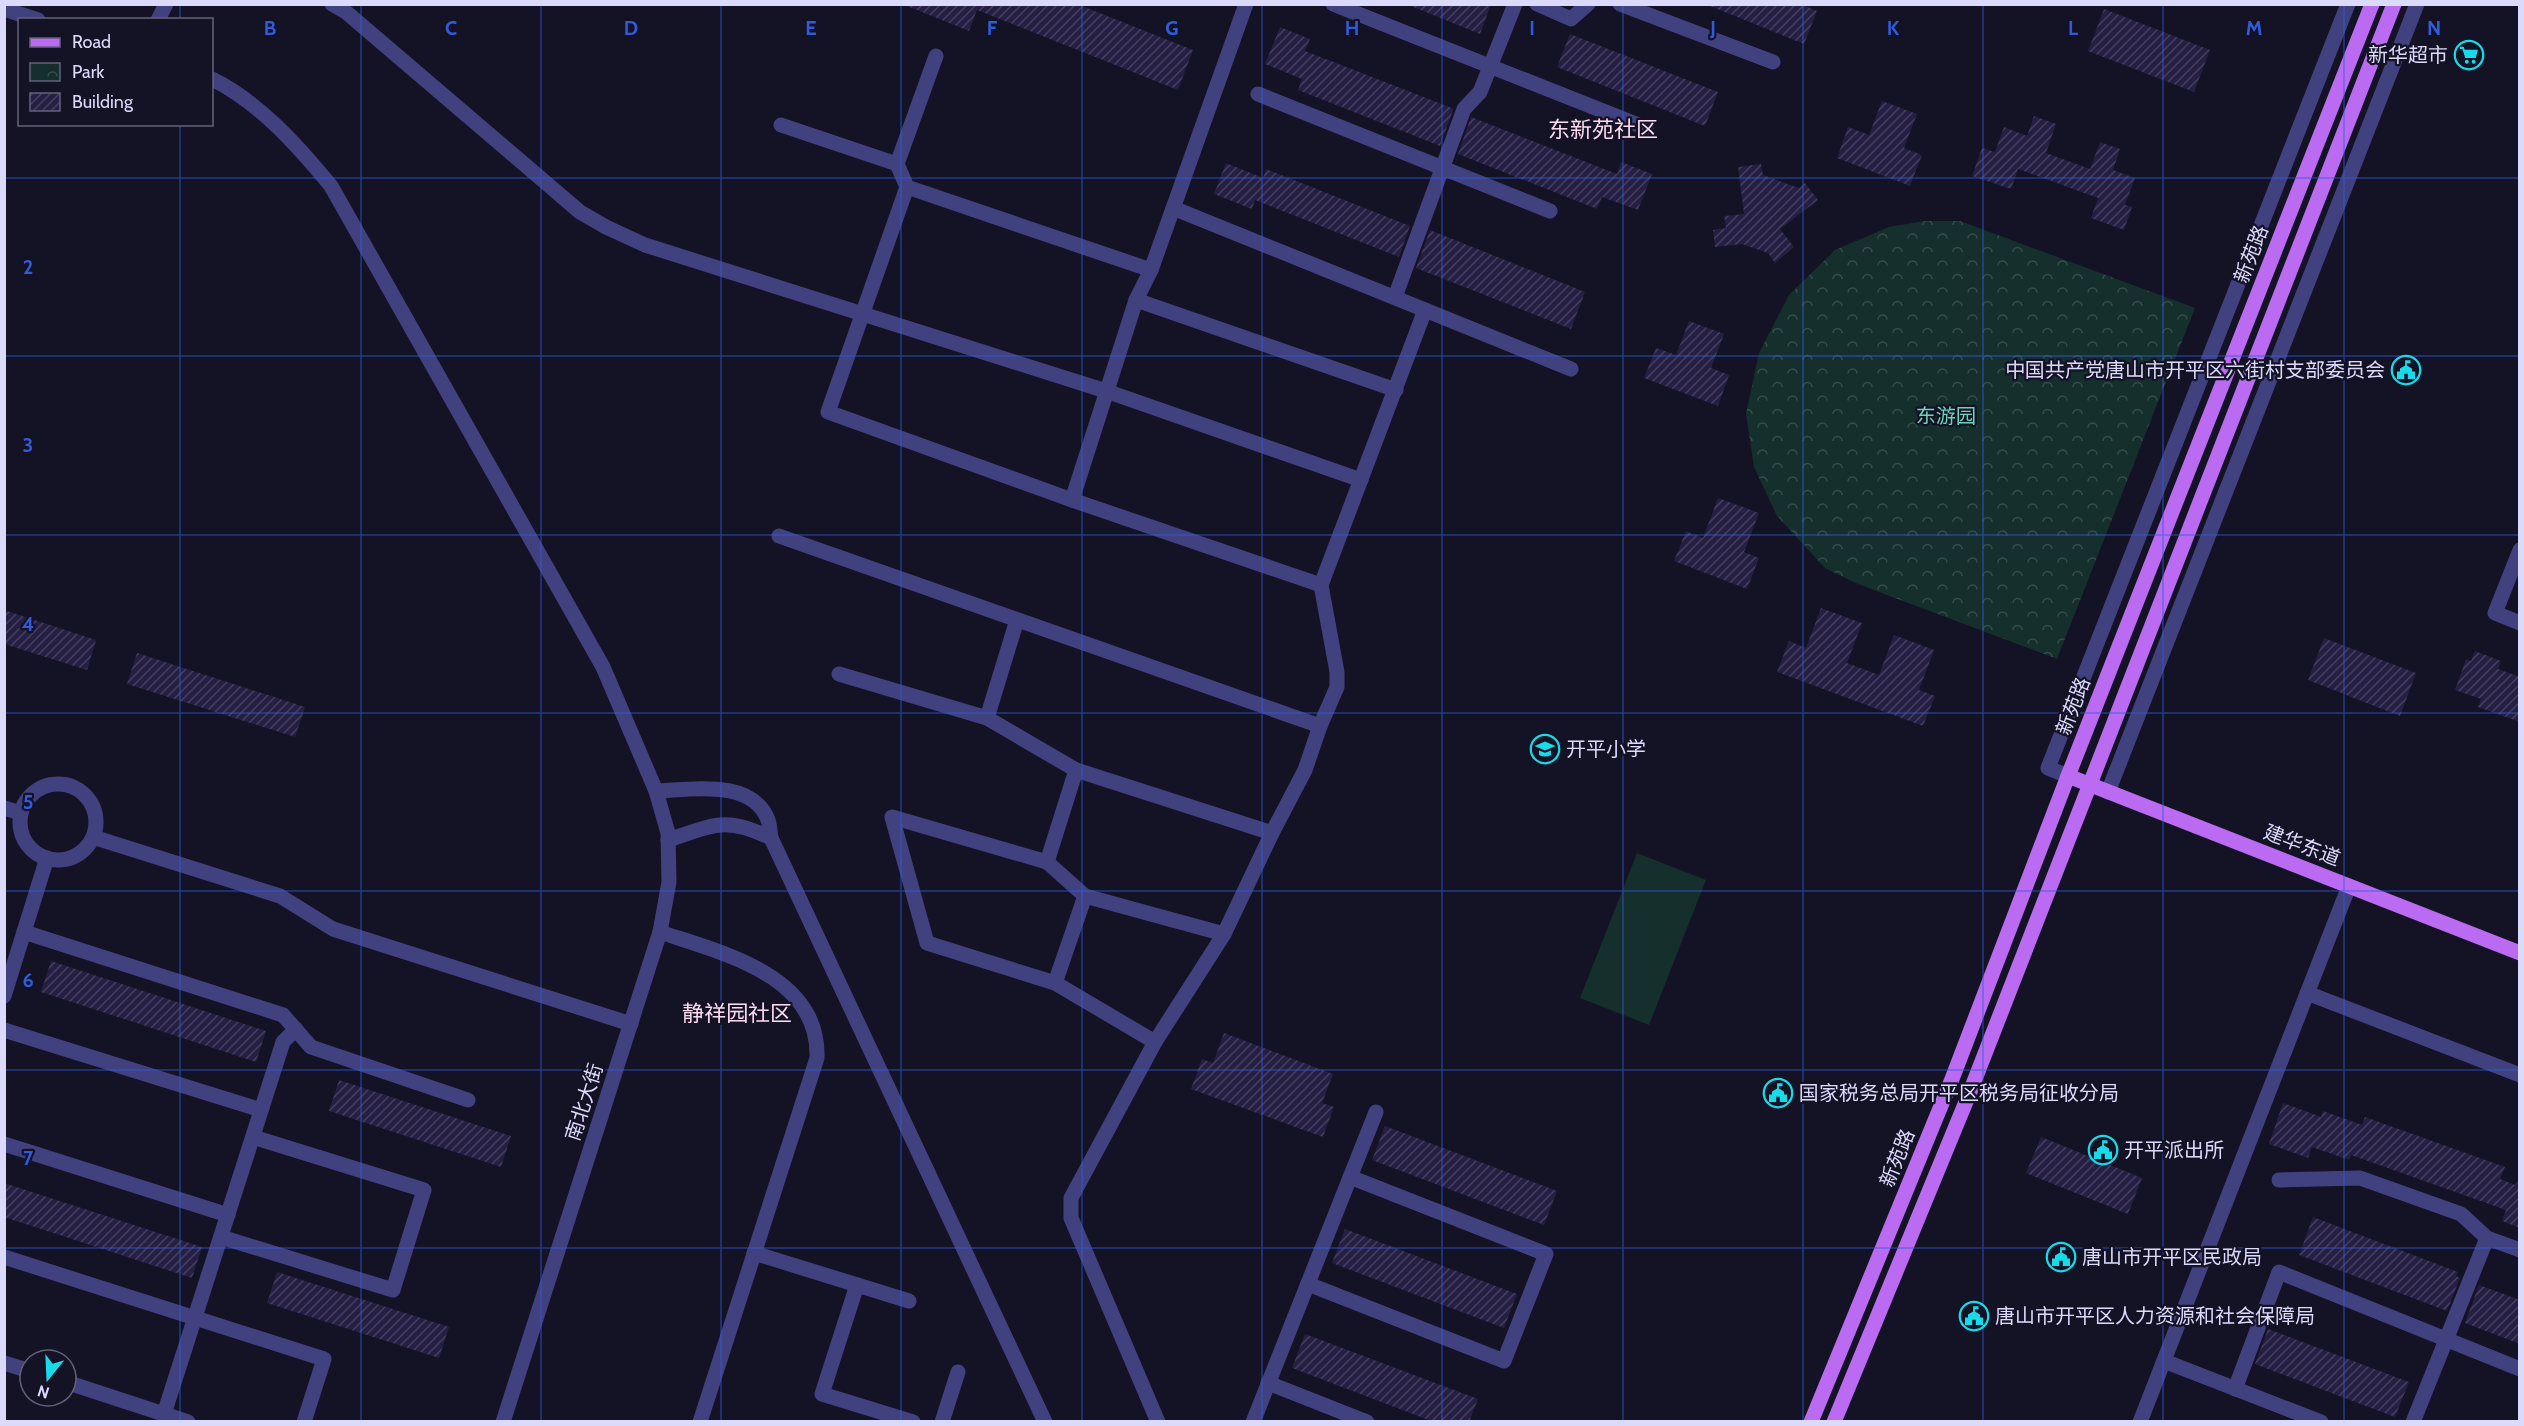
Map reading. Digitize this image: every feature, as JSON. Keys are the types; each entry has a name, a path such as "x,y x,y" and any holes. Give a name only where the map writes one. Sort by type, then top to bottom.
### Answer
{"main road":[{"name":"新苑路","path":"1811,1422 1952,1078 2068,776 2372,4"},
{"path":"1834,1422 1970,1092 2088,784 2394,4"},
{"name":"建华东道","path":"2068,776 2520,953"}],"street":[{"path":"159,18 166,4"},
{"path":"332,4 346,12 580,212 606,227 645,245 1106,391 1361,480"},
{"path":"1072,500 1136,300 1151,270 1246,4"},
{"path":"1333,4 1646,128"},
{"path":"1395,297 1464,109 1480,92 1515,4"},
{"path":"1537,4 1571,19 1588,4"},
{"path":"1620,4 1773,62"},
{"path":"2068,776 2048,768 2348,4"},
{"path":"2108,792 2417,4"},
{"path":"4,9 32,18"},
{"path":"936,56 897,164 907,187 828,412 1072,500 1321,585"},
{"name":"南北大街","path":"213,80 257,109 301,149 331,186 603,667 656,790 668,840 669,882 660,932 503,1422"},
{"path":"1258,94 1550,211"},
{"path":"781,125 897,164"},
{"path":"907,187 1151,270"},
{"path":"1173,208 1571,369"},
{"path":"1136,300 1396,390"},
{"path":"1158,1422 1071,1218 1071,1198 1155,1042 1224,934 1305,770 1320,726 1337,687 1337,672 1321,585 1425,309"},
{"path":"779,536 1320,726"},
{"path":"2520,550 2495,613 2520,623"},
{"path":"987,718 1017,620"},
{"path":"839,674 987,718 1076,770 1272,833"},
{"path":"1047,862 1076,770"},
{"path":"58,784 70,786 90,802 96,825 87,847 77,855 65,860 47,858 31,849 23,838 20,826 21,813 34,792 46,786 58,784"},
{"path":"656,790 735,792 753,800 768,819 771,838 1045,1422"},
{"path":"4,808 21,813"},
{"path":"1155,1042 1055,983 927,943 892,817 1047,862 1085,896 1224,934"},
{"path":"668,840 726,824 741,825 771,838"},
{"path":"93,837 280,896 333,929 631,1024"},
{"path":"4,996 47,858"},
{"path":"2140,1422 2349,886"},
{"path":"1055,983 1085,896"},
{"path":"24,932 284,1015 311,1047 468,1100"},
{"path":"660,932 736,957 761,970 797,998 814,1028 818,1042 817,1058 700,1422"},
{"path":"2307,993 2520,1075"},
{"path":"164,1414 283,1042 296,1029"},
{"path":"4,1030 261,1110"},
{"path":"1253,1422 1376,1112"},
{"path":"221,1237 393,1290 424,1190 253,1137"},
{"path":"4,1144 228,1215"},
{"path":"1308,1284 1504,1361 1546,1254 1350,1177"},
{"path":"2279,1180 2360,1178 2461,1214 2487,1238 2520,1250"},
{"path":"2413,1422 2487,1238"},
{"path":"754,1253 909,1301"},
{"path":"4,1257 324,1359 304,1422"},
{"path":"2235,1389 2279,1272 2520,1369"},
{"path":"857,1285 822,1394 913,1422"},
{"path":"2164,1361 2321,1422"},
{"path":"942,1422 958,1372"},
{"path":"1268,1383 1367,1422"},
{"path":"78,1386 188,1422"}],"green space":[{"name":"东游园","path":"1925,221 1960,221 2195,308 2057,659 1858,584 1825,568 1777,516 1754,467 1746,414 1759,353 1789,295 1835,250 1889,227"},
{"path":"1637,853 1706,880 1649,1025 1580,998"}],"building":[{"path":"902,4 1077,4 1193,50 1178,90 977,10 969,31"},
{"path":"1406,4 1491,4 1480,34"},
{"path":"1705,4 1801,4 1817,11 1804,44"},
{"path":"2104,9 2210,50 2194,92 2088,51"},
{"path":"1280,27 1310,39 1305,51 1452,108 1440,146 1298,90 1302,79 1265,64"},
{"path":"1570,34 1718,92 1705,126 1557,67"},
{"path":"1882,101 1917,114 1904,148 1922,155 1910,186 1837,158 1848,127 1869,135"},
{"path":"2034,116 2056,124 2046,153 2090,169 2100,142 2120,149 2113,170 2135,178 2125,205 2132,207 2124,230 2091,218 2098,198 2018,169 2011,189 1972,176 1982,148 1995,152 2004,127 2027,136"},
{"path":"1471,117 1617,174 1621,162 1652,174 1638,210 1602,197 1597,209 1458,154"},
{"path":"1226,163 1263,178 1266,169 1410,226 1399,257 1255,200 1252,209 1214,194"},
{"path":"1761,164 1763,175 1799,188 1805,183 1818,200 1780,229 1794,247 1775,263 1768,253 1742,244 1715,247 1713,230 1726,228 1724,216 1744,214 1738,167"},
{"path":"1430,230 1585,292 1571,329 1416,268"},
{"path":"1689,321 1724,334 1711,368 1729,375 1718,406 1644,378 1656,348 1676,355"},
{"path":"1718,498 1759,513 1744,552 1759,558 1747,589 1674,561 1686,531 1703,538"},
{"path":"1821,608 1862,623 1847,663 1879,675 1894,635 1934,650 1919,690 1935,696 1923,726 1777,672 1789,641 1806,648"},
{"path":"4,610 96,640 87,670 4,644"},
{"path":"2324,638 2416,673 2400,716 2308,680"},
{"path":"2475,651 2501,661 2498,669 2520,677 2520,722 2478,707 2481,699 2455,690 2466,659 2471,661"},
{"path":"137,653 305,707 295,737 127,684"},
{"path":"51,961 266,1031 256,1062 41,992"},
{"path":"1224,1033 1333,1074 1322,1103 1334,1107 1323,1137 1191,1089 1202,1059 1213,1063"},
{"path":"339,1080 511,1136 501,1167 329,1111"},
{"path":"2283,1103 2321,1117 2323,1111 2362,1125 2365,1117 2505,1167 2500,1179 2515,1185 2520,1179 2520,1228 2502,1221 2506,1210 2351,1155 2349,1160 2312,1147 2308,1158 2269,1144"},
{"path":"1385,1126 1557,1191 1544,1225 1372,1160"},
{"name":"开平派出所","path":"2041,1137 2142,1178 2128,1214 2026,1173"},
{"path":"4,1183 202,1247 192,1278 4,1217"},
{"path":"2313,1217 2458,1272 2456,1276 2460,1278 2447,1311 2299,1255"},
{"path":"1345,1229 1517,1294 1504,1328 1332,1263"},
{"path":"277,1272 449,1327 439,1358 267,1303"},
{"path":"2479,1285 2520,1300 2520,1344 2465,1323"},
{"path":"2268,1329 2409,1382 2395,1417 2255,1364"},
{"path":"1305,1334 1478,1399 1469,1422 1434,1422 1292,1368"}],"place":[{"name":"新华超市","path":"2469,55"},
{"name":"中国共产党唐山市开平区六街村支部委员会","path":"2406,370"},
{"name":"开平小学","path":"1545,749"},
{"name":"国家税务总局开平区税务局征收分局","path":"1778,1093"},
{"name":"开平派出所","path":"2103,1150"},
{"name":"唐山市开平区民政局","path":"2061,1257"},
{"name":"唐山市开平区人力资源和社会保障局","path":"1974,1316"}],"district":[{"name":"东新苑社区","path":"1603,129"},
{"name":"静祥园社区","path":"737,1013"}]}
